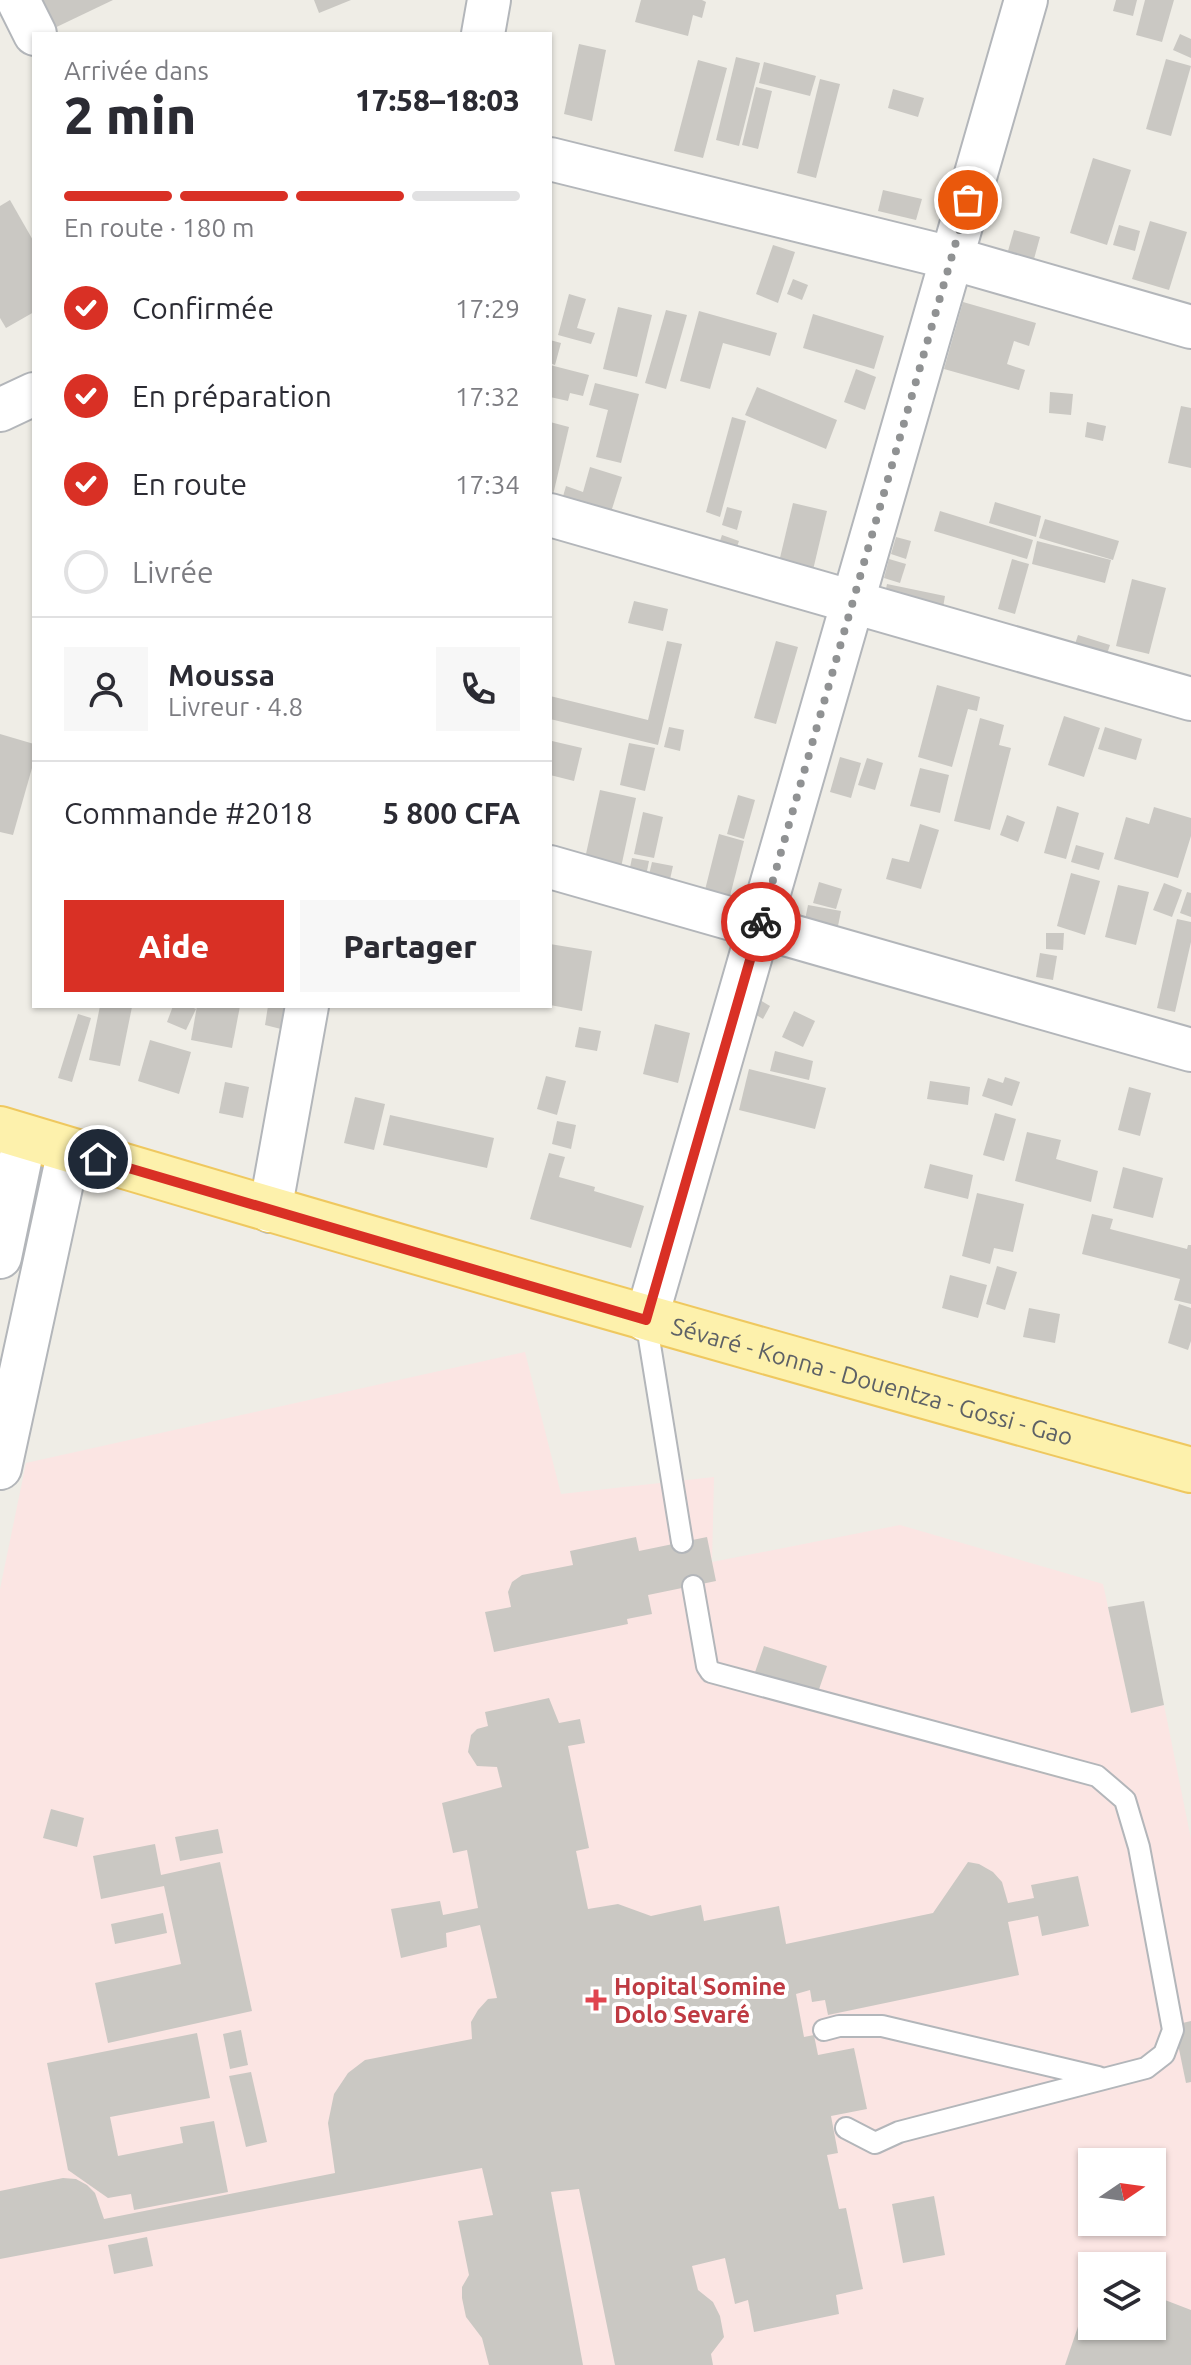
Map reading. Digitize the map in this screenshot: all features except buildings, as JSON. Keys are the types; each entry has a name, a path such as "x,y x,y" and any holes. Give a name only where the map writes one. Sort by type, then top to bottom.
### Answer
{"main road":[{"name":"Sévaré - Konna - Douentza - Gossi - Gao","path":"13,1133 646,1320 1191,1470"}],"street":[{"path":"18,0 34,32"},
{"path":"483,32 489,0"},
{"path":"646,1320 1026,0"},
{"path":"552,159 951,258 1191,327"},
{"path":"0,410 32,395"},
{"path":"552,516 852,602 1189,689"},
{"path":"552,868 1191,1050"},
{"path":"270,1211 307,1008"},
{"path":"0,1257 13,1133"},
{"path":"0,1468 69,1150"}],"lane":[{"path":"646,1320 682,1542"},
{"path":"693,1586 707,1666 711,1672 1097,1776 1125,1800 1139,1847 1173,2030 1164,2054 1146,2068 899,2132 875,2143 846,2128"},
{"path":"824,2030 839,2026 882,2026 1102,2078"}],"shaded area":[{"name":"Hopital Somine Dolo Sevaré","path":"525,1352 561,1494 714,1477 712,1562 900,1525 1103,1584 1131,1712 1164,1705 1191,1839 1191,2365 0,2365 0,1589 26,1463"}],"way so far":[{"path":"761,922 968,200"}],"place":[{"name":"Hopital Somine Dolo Sevaré","path":"596,2000"}],"route":[{"path":"98,1159 646,1320 761,922"}]}
